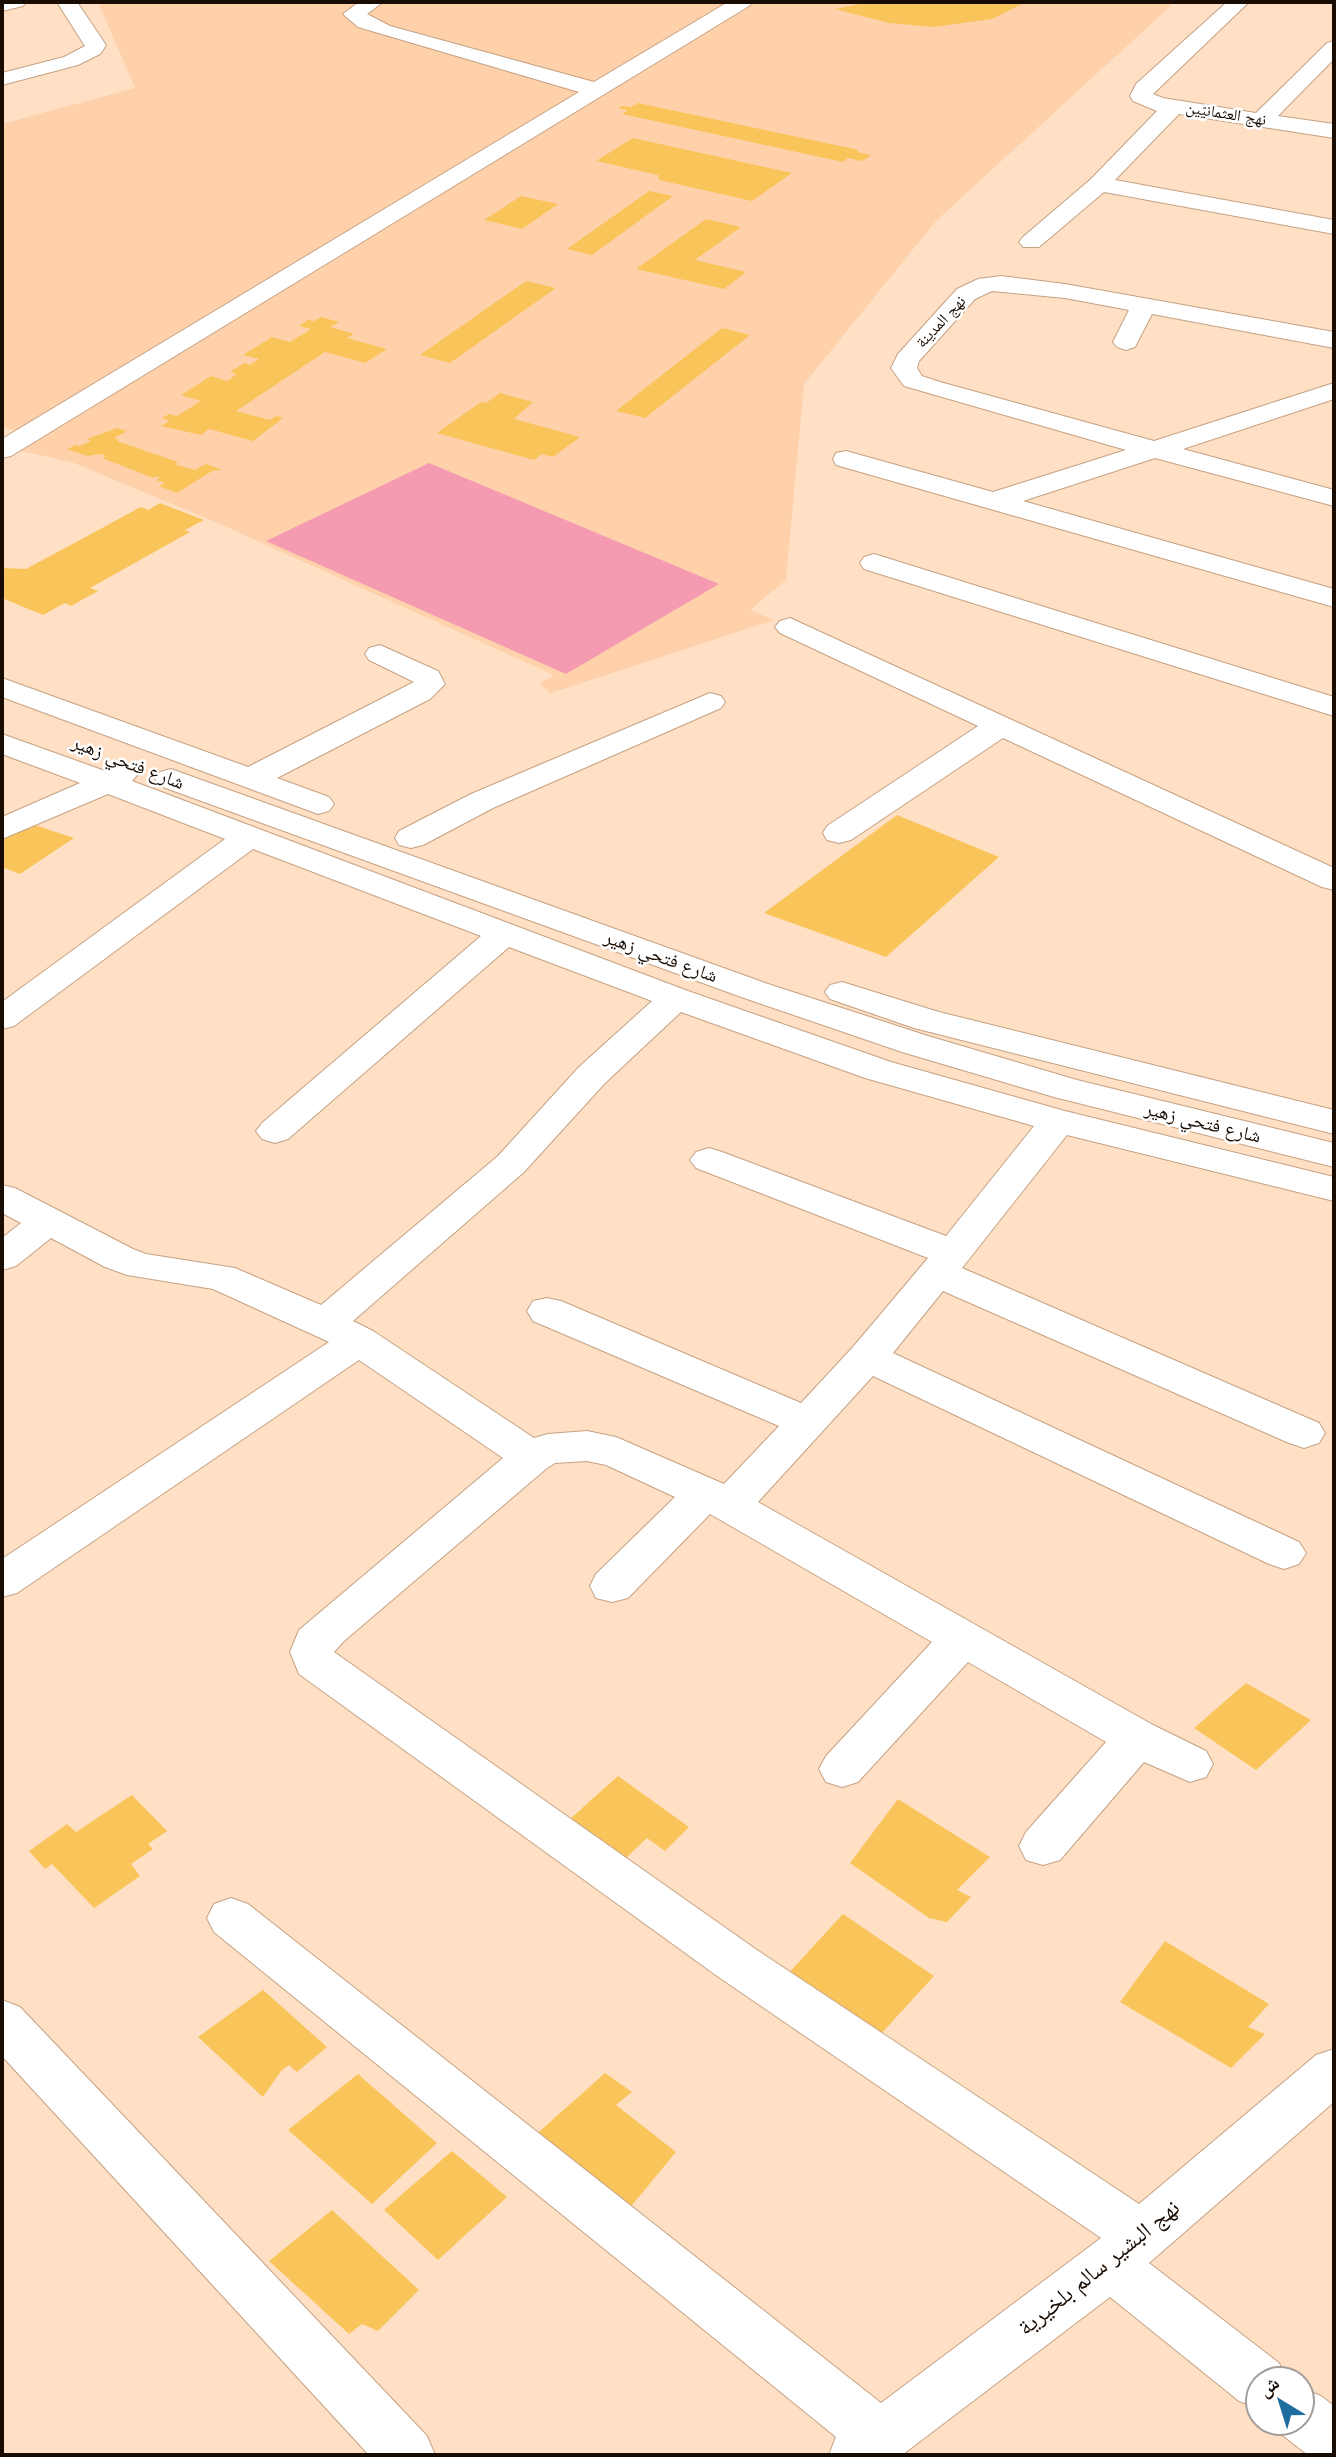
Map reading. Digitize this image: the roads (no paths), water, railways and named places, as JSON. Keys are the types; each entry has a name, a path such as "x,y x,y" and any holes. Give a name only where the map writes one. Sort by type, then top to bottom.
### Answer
{"street":[{"path":"2,5 16,2"},
{"path":"2,79 71,61 93,50 96,45 67,2"},
{"path":"2,424 707,2"},
{"path":"2,450 742,2"},
{"name":"نهج العثمانيّين","path":"1239,2 1144,89 1141,96 1151,102 1334,131"},
{"path":"360,3 353,14 365,23 383,30 597,90"},
{"path":"1261,120 1334,47"},
{"path":"1031,242 1099,184 1174,106"},
{"path":"1099,184 1334,226"},
{"name":"نهج المدينة","path":"1156,450 931,388 914,381 904,368 906,359 966,294 987,284 1030,286 1334,340"},
{"path":"224,292 251,300"},
{"path":"1126,342 1143,306"},
{"path":"991,502 1334,391"},
{"path":"1156,450 1334,498"},
{"path":"846,459 1334,598"},
{"path":"874,563 1334,707"},
{"path":"790,627 1334,880"},
{"path":"250,779 419,693 430,684 427,677 380,654"},
{"name":"شارع فتحي زهير","path":"2,687 776,971 927,1020 1334,1122"},
{"path":"411,838 482,801 710,702"},
{"name":"شارع فتحي زهير","path":"2,716 112,771 915,1044 1067,1089 1334,1155"},
{"path":"839,833 1001,725"},
{"path":"2,743 112,771 249,837 676,998 878,1070 1058,1121 1334,1189"},
{"path":"2,813 112,771"},
{"path":"2,829 112,771"},
{"path":"2,1018 249,837"},
{"path":"275,1131 505,933"},
{"path":"2,1581 342,1332 550,1124 592,1075 676,998"},
{"path":"612,1586 718,1499 805,1421 867,1357 1058,1121"},
{"path":"709,1160 945,1263 1304,1433"},
{"path":"2,1197 119,1258 141,1266 220,1277 342,1332 532,1457"},
{"path":"2,1257 49,1220"},
{"path":"547,1311 805,1421"},
{"path":"867,1357 1284,1553"},
{"path":"1190,1763 1137,1738 718,1499 616,1452 587,1446 548,1449 532,1457 328,1629 315,1642 312,1652 315,1662 737,1963 1126,2250 1245,2368"},
{"path":"842,1769 964,1637"},
{"path":"1043,1846 1137,1738"},
{"path":"231,1918 868,2446"},
{"path":"2,2022 407,2455"},
{"name":"نهج البشير سالم بلخيرية","path":"868,2446 1126,2250 1334,2071"},
{"path":"1315,2426 1334,2441"}]}
